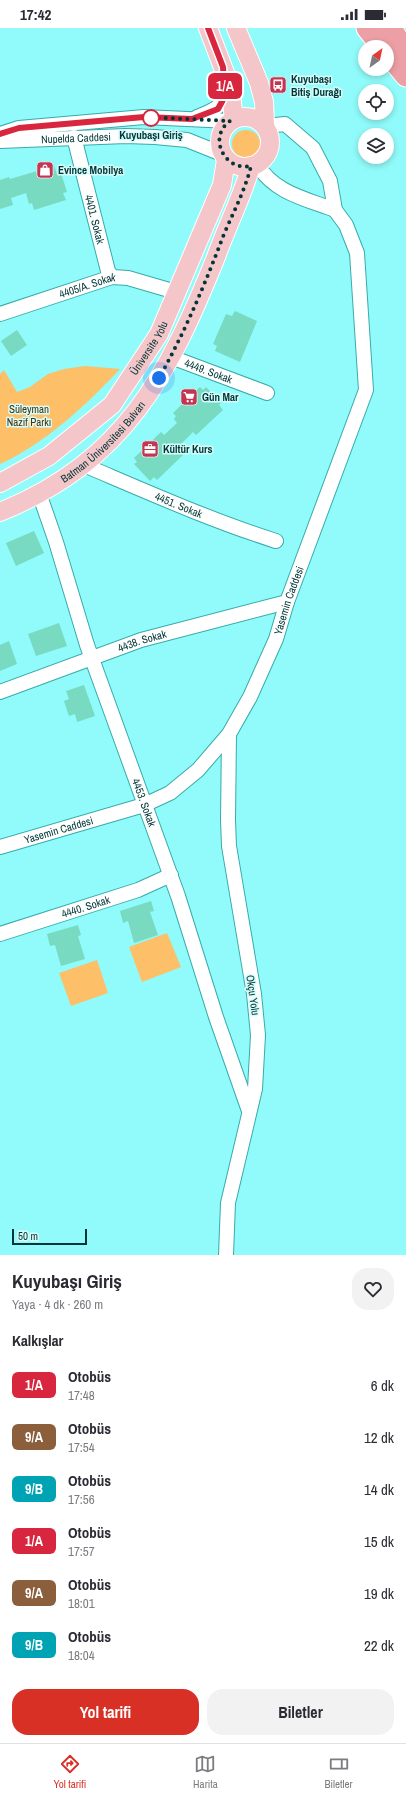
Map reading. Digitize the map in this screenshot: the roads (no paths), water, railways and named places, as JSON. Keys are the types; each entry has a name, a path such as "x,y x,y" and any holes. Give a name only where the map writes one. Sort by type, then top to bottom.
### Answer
{"highway":[{"path":"367,28 376,40"},
{"path":"391,28 406,53"},
{"path":"394,61 406,76"}],"main road":[{"path":"208,28 230,86 232,120"},
{"path":"236,28 259,83 264,102 265,126 268,132 270,145 265,158 254,165 239,167 224,157 220,138 222,130 232,120 250,117 265,126"},
{"name":"Üniversite Yolu","path":"0,483 49,456 112,405 159,334 222,185 224,157"},
{"name":"Batman Üniversitesi Bulvarı","path":"0,512 39,493 68,476 111,442 134,416 153,389 172,357 193,312 254,165"}],"street":[{"path":"192,119 218,109 221,104 225,96 223,67"},
{"name":"Nupelda Caddesi","path":"0,134 19,128 136,118 232,120"},
{"path":"265,126 285,124 313,148 330,181 335,210"},
{"name":"Nupelda Caddesi","path":"0,141 126,136 187,140 224,157"},
{"name":"4401. Sokak","path":"74,137 108,271 112,277"},
{"path":"254,165 264,176 280,189 335,210"},
{"name":"Yasemin Caddesi","path":"0,847 144,805 170,793 192,775 229,734 250,698 273,645 287,602 366,390 357,253 346,225 335,210"},
{"name":"4405/A. Sokak","path":"0,314 112,277 128,278 176,292"},
{"name":"4449. Sokak","path":"172,357 267,393"},
{"name":"4451. Sokak","path":"86,462 91,468 142,490 244,531 276,541"},
{"name":"4453. Sokak","path":"39,493 92,660 170,875 216,1017 249,1111"},
{"name":"4438. Sokak","path":"0,692 92,660 141,640 287,602"},
{"name":"Okçu Yolu","path":"226,1255 228,1203 255,1089 258,1035 254,994 229,846 229,734"},
{"name":"4440. Sokak","path":"0,934 138,890 170,875"}],"place":[{"name":"Kuyubaşı Bitiş Durağı","path":"278,85"},
{"name":"Kuyubaşı Giriş","path":"151,118"},
{"name":"Evince Mobilya","path":"45,170"},
{"name":"Gün Mar","path":"189,397"},
{"name":"Kültür Kurs","path":"150,449"}],"park label":[{"name":"Süleyman Nazif Parkı","path":"29,415"}]}
